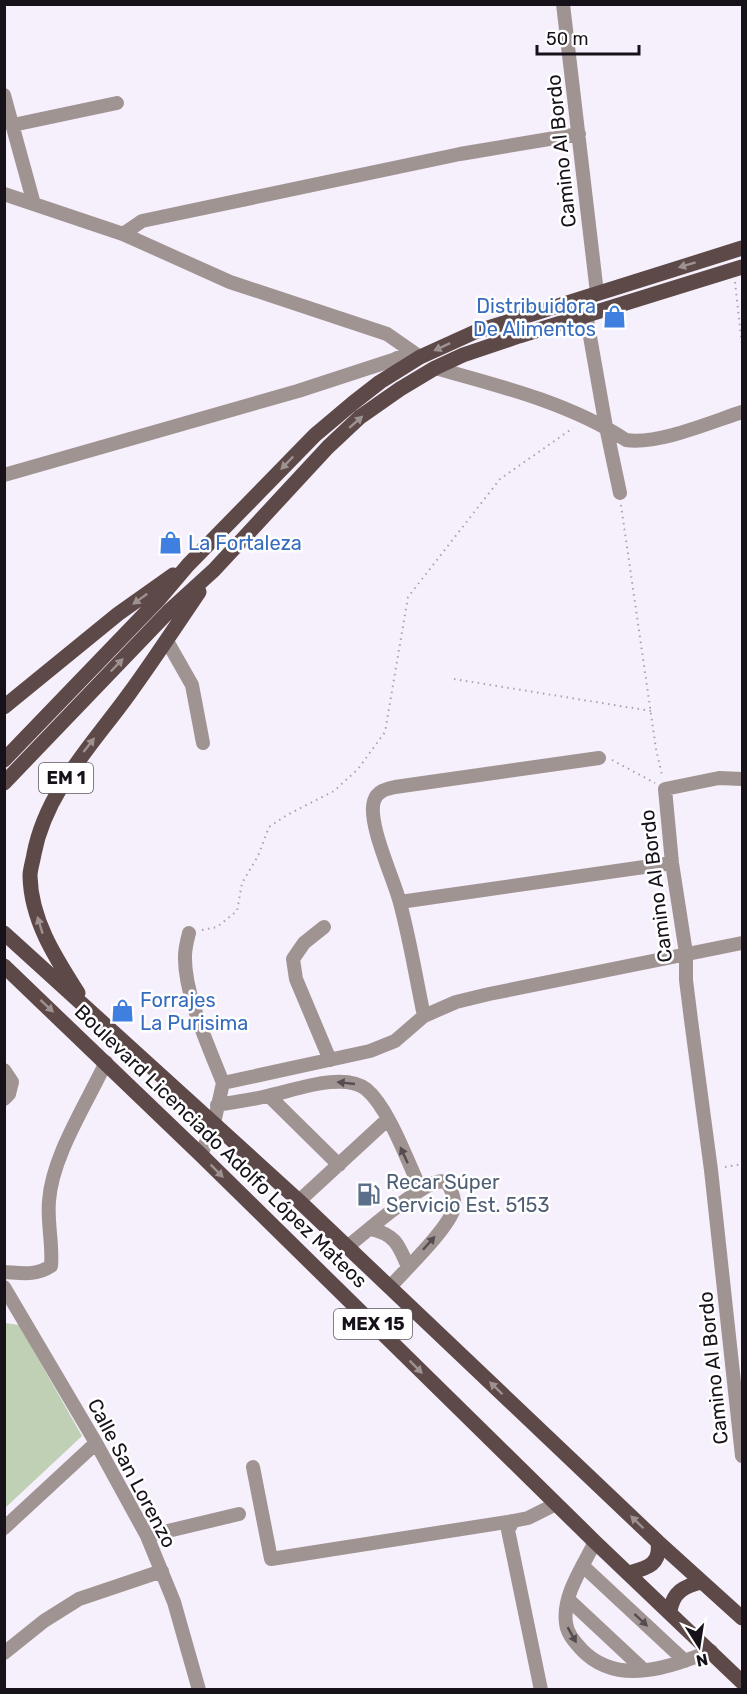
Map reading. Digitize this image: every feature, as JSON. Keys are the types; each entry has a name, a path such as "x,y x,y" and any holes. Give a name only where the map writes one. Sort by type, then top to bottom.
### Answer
{"main road":[{"name":"EM 1","path":"4,760 160,598 188,565 315,435 352,403 416,354 475,332 742,248"},
{"name":"EM 1","path":"4,783 170,610 214,570 328,447 360,417 400,389 435,368 463,355 586,314 738,268"},
{"name":"EM 1","path":"4,707 118,614 188,565"},
{"name":"EM 1","path":"90,1011 44,936 36,912 30,875 38,836 59,790 77,762 167,640 214,570"},
{"name":"Boulevard Licenciado Adolfo López Mateos","path":"4,933 214,1122 658,1542 741,1615"},
{"name":"Boulevard Licenciado Adolfo López Mateos","path":"4,966 106,1062 556,1504 742,1682"},
{"path":"629,1573 653,1564 659,1551 658,1542"},
{"path":"670,1611 675,1594 690,1585 702,1582"}],"street":[{"name":"Camino Al Bordo","path":"563,4 597,293"},
{"path":"4,95 34,204"},
{"path":"13,126 117,103"},
{"path":"123,234 142,221 198,208 460,154 579,134"},
{"path":"4,194 123,234 230,282 387,334 416,354"},
{"path":"586,314 620,493"},
{"path":"4,475 298,391 416,354"},
{"path":"435,368 498,385 587,418 626,440 643,441 742,412"},
{"path":"167,640 192,685 203,742"},
{"path":"424,1016 400,902 376,828 374,801 383,790 494,771 600,758"},
{"path":"665,789 719,778 742,779"},
{"name":"Camino Al Bordo","path":"665,789 672,863 686,953 690,1020 738,1388 742,1456"},
{"path":"400,902 672,863"},
{"path":"324,927 304,943 293,959 296,979 330,1060"},
{"path":"189,933 185,964 190,990 223,1083 214,1122 201,1155"},
{"path":"223,1083 370,1051 395,1041 424,1016 456,1002 742,943"},
{"path":"4,1272 30,1274 43,1272 51,1266 48,1201 52,1180 63,1150 106,1062"},
{"path":"4,1070 12,1082 9,1094 4,1099"},
{"path":"217,1105 269,1096 307,1086 338,1082 358,1084 375,1099 388,1119 421,1190"},
{"path":"269,1096 339,1165"},
{"path":"299,1201 388,1119"},
{"path":"347,1247 421,1190 439,1182 446,1182 453,1193 454,1210 443,1227 390,1287"},
{"path":"370,1229 390,1235 397,1243 408,1267"},
{"name":"Calle San Lorenzo","path":"4,1287 96,1443 147,1536 174,1602 199,1689"},
{"path":"4,1528 96,1443"},
{"path":"253,1467 271,1559 513,1521 528,1518 556,1504"},
{"path":"147,1536 239,1514"},
{"path":"513,1521 508,1530 542,1689"},
{"path":"595,1542 568,1599 566,1623 571,1638 585,1653 606,1667 632,1672 685,1661 711,1652"},
{"path":"583,1566 685,1661"},
{"path":"4,1653 44,1621 79,1599 162,1571"},
{"path":"568,1599 644,1670"}],"path":[{"path":"738,268 742,345"},
{"path":"189,933 217,927 237,911 242,883 258,856 269,827 286,815 334,791 358,769 385,732 408,597 500,479 587,418"},
{"name":"Camino Al Bordo","path":"620,493 651,711 665,789"},
{"path":"454,679 651,711"},
{"path":"600,758 608,758 626,766 665,789"},
{"path":"711,1170 742,1164"}],"green space":[{"path":"5,1323 19,1325 82,1436 5,1508"}],"place":[{"name":"Distribuidora De Alimentos","path":"614,317"},
{"name":"La Fortaleza","path":"170,543"},
{"name":"Forrajes La Purisima","path":"122,1011"},
{"name":"Recar Súper Servicio Est. 5153","path":"368,1194"}]}
